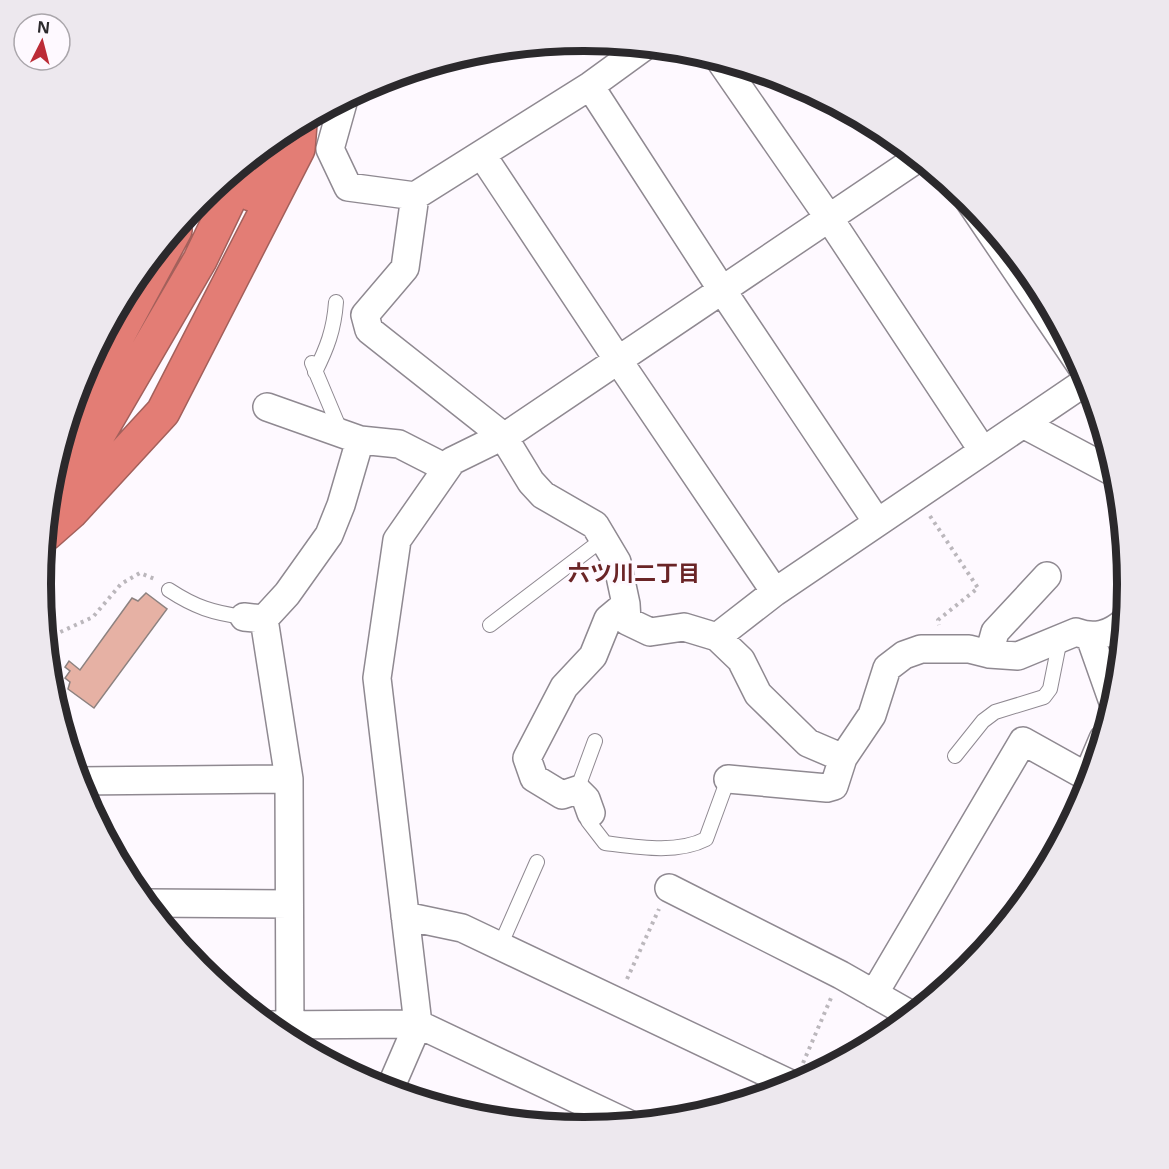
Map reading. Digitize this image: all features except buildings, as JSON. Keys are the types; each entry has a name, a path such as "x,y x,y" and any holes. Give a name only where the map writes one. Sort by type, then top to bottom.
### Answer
{"highway":[{"path":"55,526 71,512 163,412 298,149 299,134"},
{"path":"75,446 136,406 216,267 269,154"},
{"path":"75,446 200,260 240,178"},
{"path":"66,458 211,203"},
{"path":"64,469 161,260"}],"street":[{"path":"341,110 330,149 348,187 415,195 590,86 634,54"},
{"path":"726,70 829,218 983,451"},
{"path":"590,86 722,290 877,522"},
{"path":"482,155 775,592"},
{"path":"393,1082 418,1024 377,678 397,540 452,461 513,431 911,163"},
{"path":"415,195 405,268 365,315 369,330 503,436 531,482 543,495 594,525 617,562 626,604 627,621 650,632 684,627 717,637 741,660 758,694 808,743 843,758"},
{"path":"717,637 775,592 1079,386"},
{"path":"267,407 351,437 399,444 446,468"},
{"path":"1023,424 1105,468"},
{"path":"283,1025 290,904 289,779 254,618 287,594 328,535 341,505 351,437"},
{"path":"989,654 995,632 1047,576"},
{"path":"590,817 586,799 577,790 562,795 534,778 526,758 564,687 593,656 608,619 626,604"},
{"path":"728,779 827,788 834,786 843,758 872,715 886,668 904,655 921,649 969,649 989,654 1018,656 1076,632 1090,637 1116,629"},
{"path":"1090,637 1108,688"},
{"path":"874,994 1023,741 1083,774"},
{"path":"89,781 289,779"},
{"path":"669,888 841,975 905,1011"},
{"path":"157,903 290,904"},
{"path":"405,916 462,928 781,1080"},
{"path":"291,1030 418,1024 615,1117"}],"lane":[{"path":"336,302 334,325 326,349 313,368 351,437"},
{"path":"490,625 603,539"},
{"path":"169,590 192,605 224,614 254,618"},
{"path":"955,756 982,721 995,712 1044,697 1050,689 1060,639"},
{"path":"577,790 595,741"},
{"path":"590,817 605,843 642,848 694,845 706,839 728,779"},
{"path":"500,946 537,862"}],"path":[{"path":"930,517 978,588 938,620"},
{"path":"54,635 93,617 121,584 140,573 157,580 169,590"},
{"path":"616,1001 669,888"},
{"path":"800,1072 841,975"}],"district":[{"name":"六ツ川二丁目","path":"634,573"}]}
